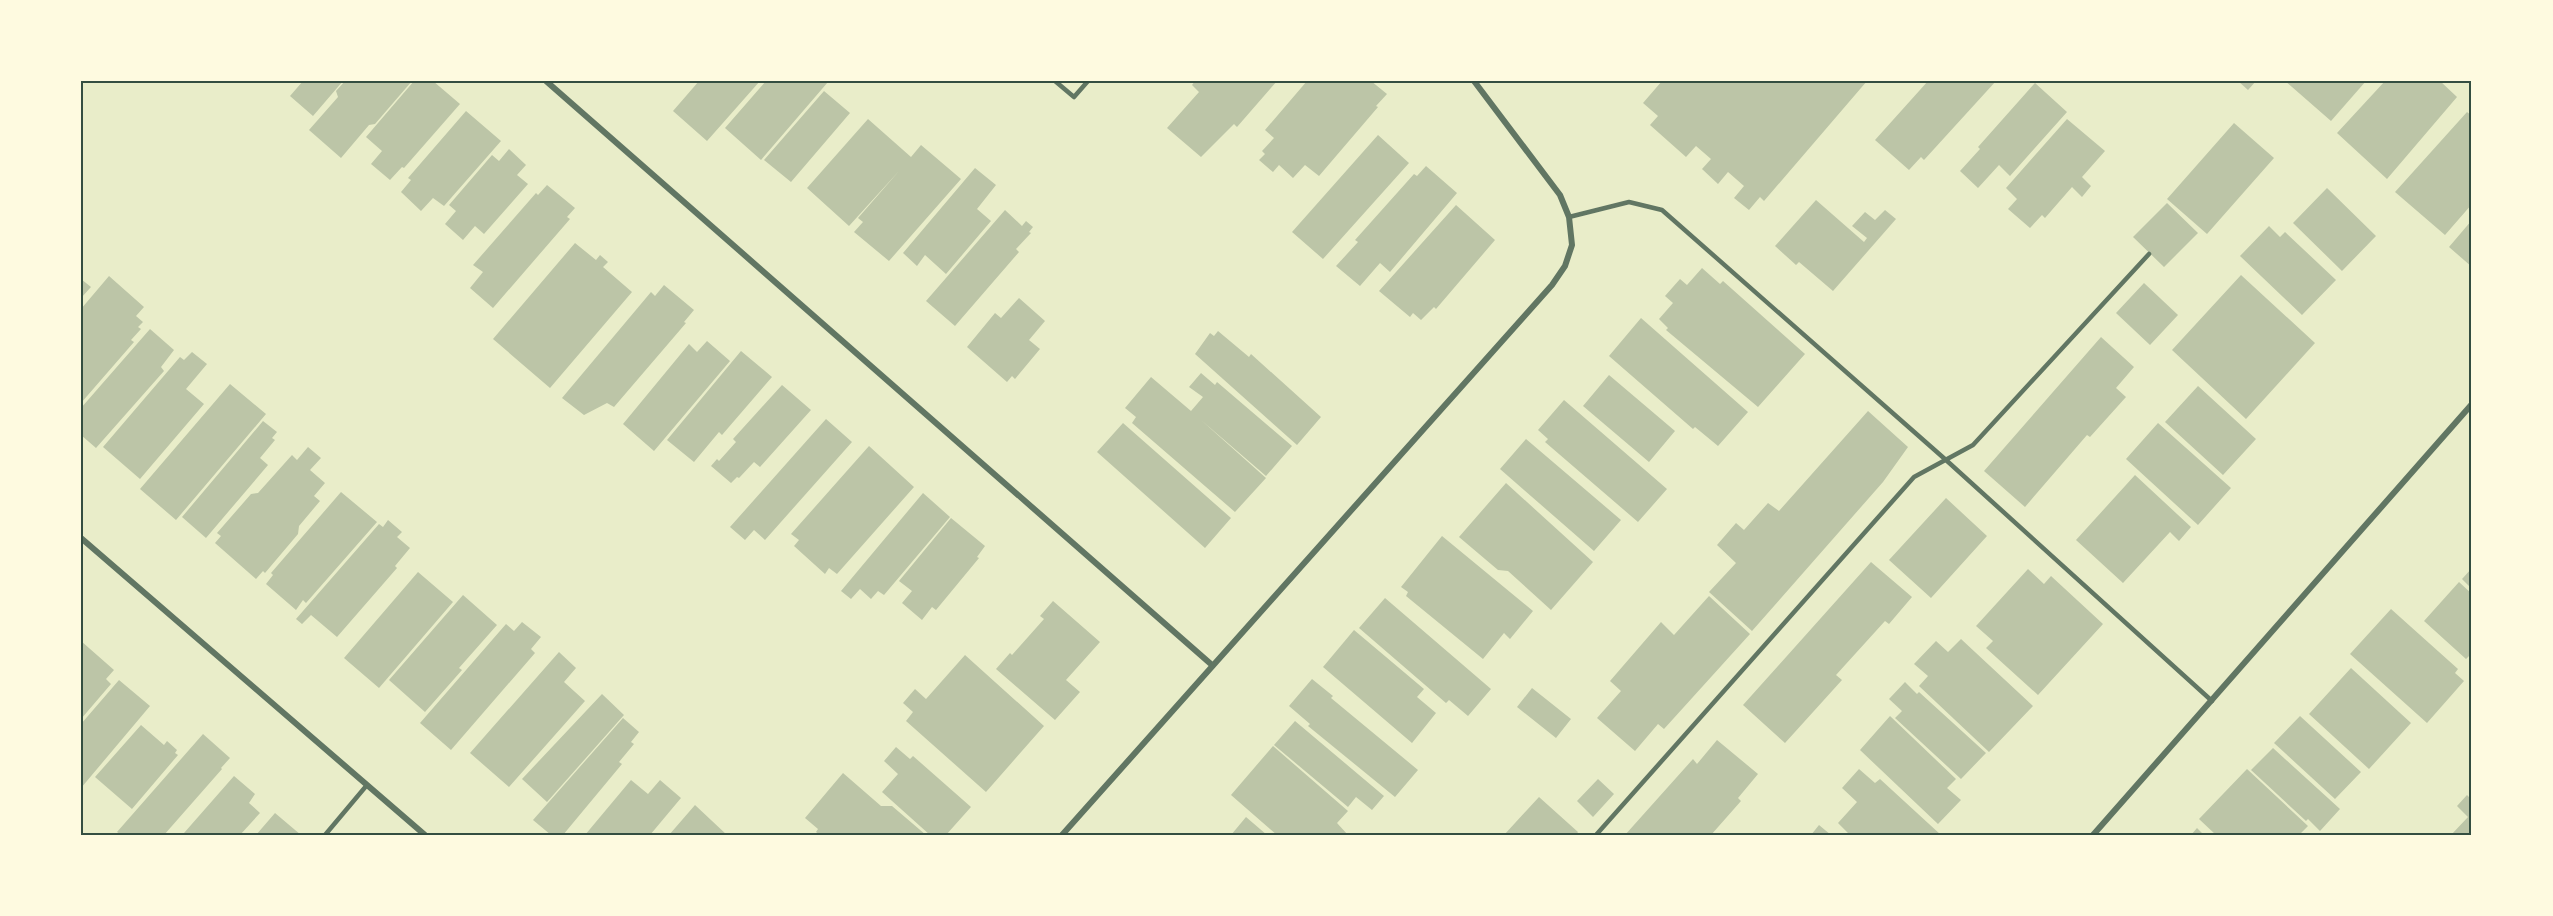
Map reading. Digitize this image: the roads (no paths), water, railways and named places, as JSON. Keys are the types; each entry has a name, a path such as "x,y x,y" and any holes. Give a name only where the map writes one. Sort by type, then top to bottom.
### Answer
{"street":[{"path":"546,81 1212,664"},
{"path":"1062,835 1552,285 1565,266 1572,245 1569,217 1560,195 1474,81"},
{"path":"2093,835 2472,404"},
{"path":"81,538 425,835"}],"lane":[{"path":"1055,81 1074,97 1088,81"},
{"path":"1569,217 1629,202 1662,210 1946,460 2212,701"},
{"path":"1596,835 1914,477 1973,446 2149,254"},
{"path":"325,835 367,785"}]}
